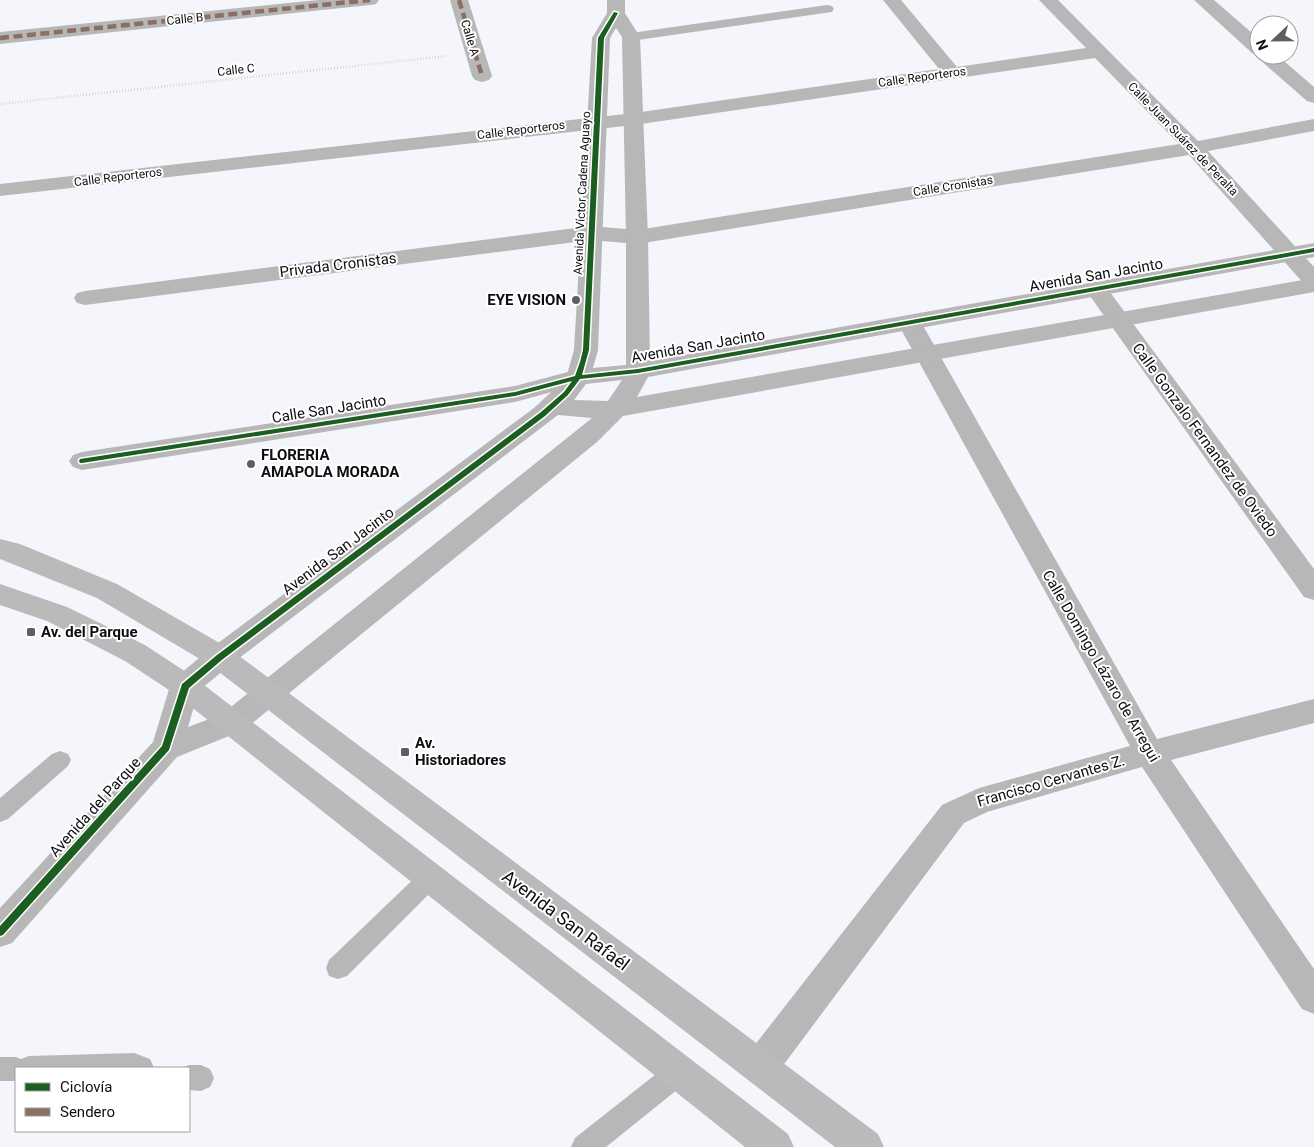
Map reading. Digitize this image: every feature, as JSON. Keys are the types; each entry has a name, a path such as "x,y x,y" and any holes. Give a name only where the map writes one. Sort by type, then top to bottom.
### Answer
{"main road":[{"path":"0,549 10,551 108,591 220,658 267,694"},
{"path":"0,594 57,614 135,652 185,686 775,1147"},
{"name":"Avenida San Rafaél","path":"267,694 865,1147"}],"street":[{"name":"Calle B","path":"0,38 370,0"},
{"name":"Calle A","path":"459,0 482,76"},
{"path":"892,0 952,73"},
{"name":"Calle Juan Suárez de Peralta","path":"1048,0 1192,148 1314,281"},
{"path":"1203,0 1249,40"},
{"name":"Avenida Víctor Cadena Aguayo","path":"616,7 631,37 637,237 638,371"},
{"name":"Avenida Víctor Cadena Aguayo","path":"580,377 586,350 601,38 616,7"},
{"name":"Calle Reporteros","path":"0,190 634,119 1099,52"},
{"path":"1277,65 1314,97"},
{"name":"Calle Cronistas","path":"591,233 637,237 1192,148 1314,125"},
{"name":"Privada Cronistas","path":"85,298 591,233"},
{"name":"Avenida San Jacinto","path":"185,686 554,406 580,377 638,371 1314,250"},
{"path":"554,406 592,410 617,409 1314,285"},
{"name":"Calle Gonzalo Fernandez de Oviedo","path":"1096,289 1314,590"},
{"name":"Calle Domingo Lázaro de Arregui","path":"909,322 1149,753 1314,998"},
{"name":"Avenida San Jacinto","path":"233,722 588,436 617,409 634,382 638,371"},
{"name":"Calle San Jacinto","path":"82,461 515,394 580,377"},
{"name":"Calle San Jacinto","path":"515,394 554,406"},
{"name":"Avenida del Parque","path":"166,748 185,686"},
{"name":"Francisco Cervantes Z.","path":"760,1068 953,814 979,800 1149,753 1314,711"},
{"name":"Avenida del Parque","path":"5,921 166,748 233,722"}],"lane":[{"path":"631,37 827,9"},
{"path":"0,812 60,760"},
{"path":"338,968 431,877"},
{"path":"64,1067 134,1065 139,1067"},
{"path":"0,1069 15,1069"},
{"path":"585,1147 679,1072"}],"marked path":[{"path":"0,38 370,0"},
{"path":"459,0 482,76"}],"cycle path":[{"path":"0,932 166,748 185,686 220,657 543,414 572,387 580,371 586,350 601,38 616,13"},
{"path":"82,461 515,394 579,377 638,371 1314,250"}],"place":[{"name":"EYE VISION","path":"576,300"},
{"name":"FLORERIA AMAPOLA MORADA","path":"251,464"},
{"name":"Av. del Parque","path":"31,632"},
{"name":"Av. Historiadores","path":"405,752"}]}
